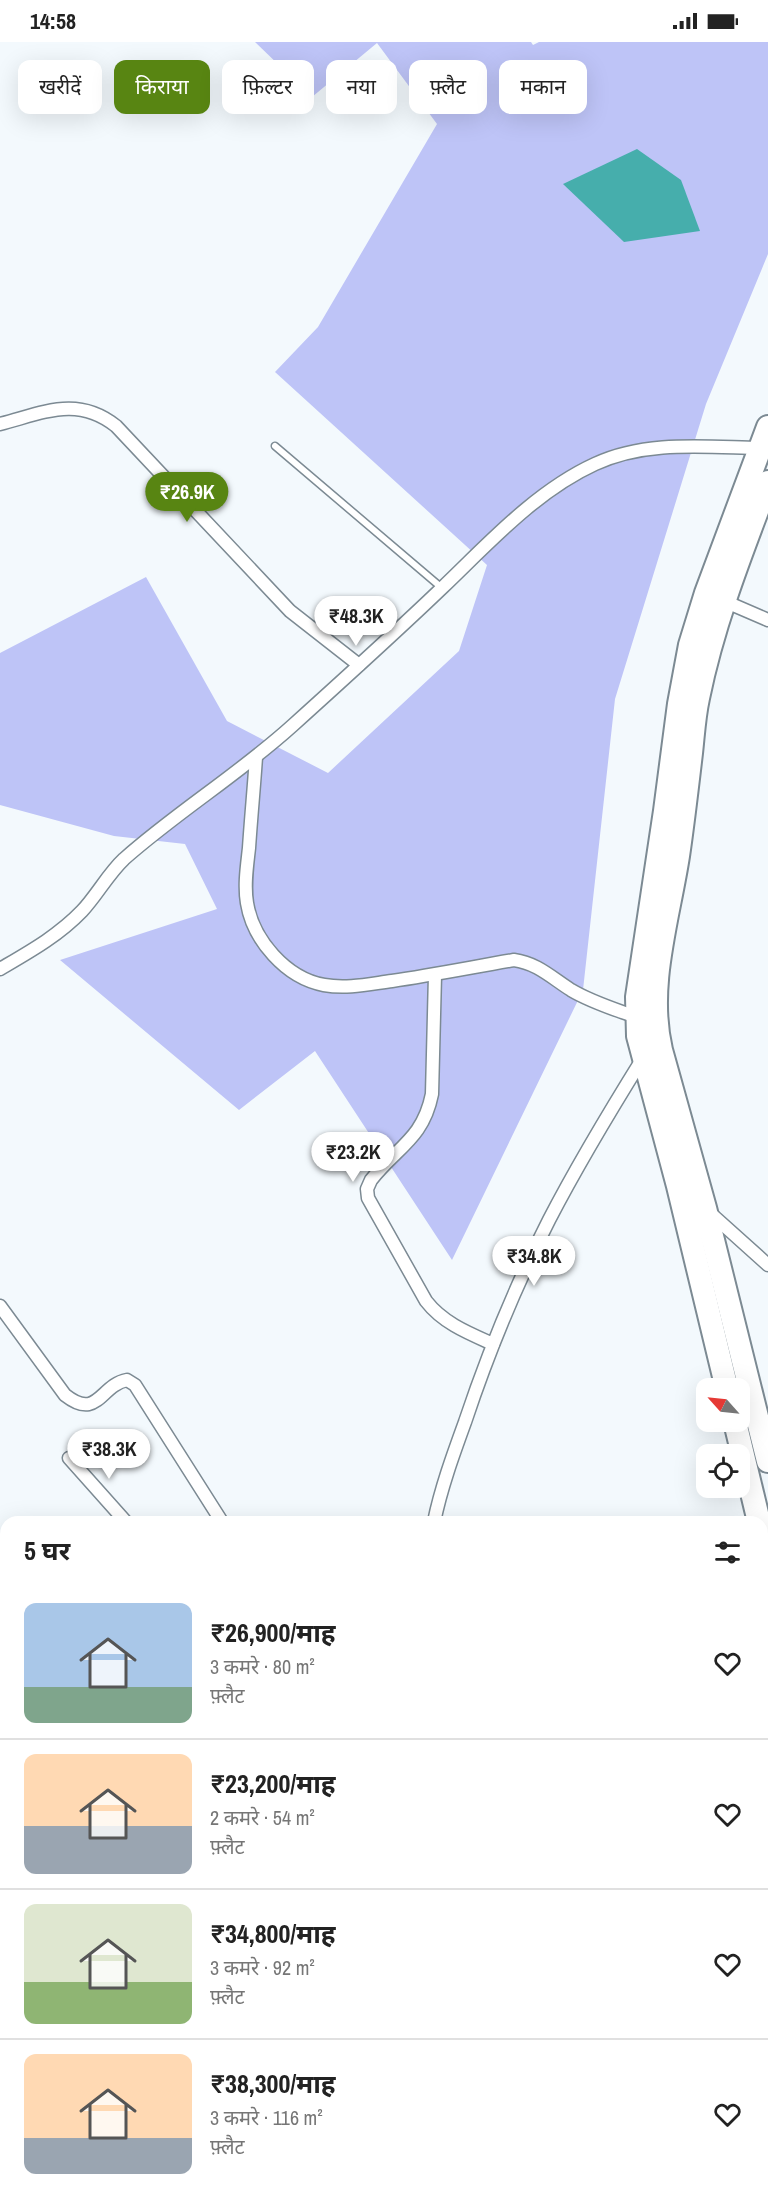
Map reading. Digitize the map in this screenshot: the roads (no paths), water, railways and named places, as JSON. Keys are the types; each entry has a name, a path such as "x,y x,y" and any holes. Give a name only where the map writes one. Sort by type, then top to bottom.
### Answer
{"highway":[{"path":"724,1378 678,1186 644,1058 636,1017 679,704 690,645 706,593 768,427"},
{"path":"768,482 724,601 709,650 698,701 678,857 657,972 655,1002 656,1027 705,1208 768,1461"},
{"path":"737,1432 758,1516"}],"street":[{"path":"0,424 63,407 89,411 105,417 290,611 359,665"},
{"path":"0,969 40,946 62,929 82,911 122,861 256,757 359,665 489,542 567,479 596,463 629,451 670,447 760,448"},
{"path":"724,601 768,620"},
{"path":"256,757 246,878 247,902 253,926 265,946 282,964 303,978 322,985 350,987 435,975 514,960 526,962 541,969 587,998 636,1017"},
{"path":"435,975 432,1094 429,1109 419,1129 372,1180 367,1189 368,1198 434,1312 458,1329 493,1344"},
{"path":"436,1516 454,1453 493,1344 549,1220 593,1139 644,1058"},
{"path":"705,1208 768,1265"},
{"path":"0,1306 65,1395 73,1401 84,1406 94,1403 119,1381 127,1380 135,1384 218,1516"},
{"path":"69,1458 121,1516"}],"lane":[{"path":"275,446 442,588"}]}
